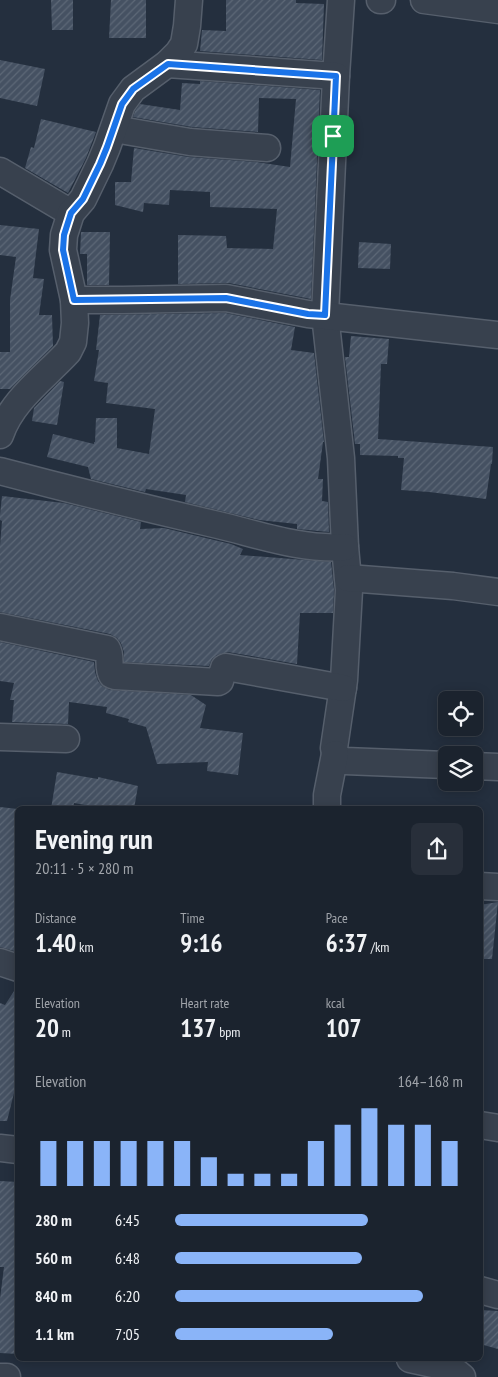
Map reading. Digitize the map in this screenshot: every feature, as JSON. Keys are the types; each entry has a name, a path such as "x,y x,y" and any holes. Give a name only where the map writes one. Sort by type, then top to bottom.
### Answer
{"street":[{"path":"0,435 4,422 16,404 68,352 73,342 74,300 63,250 64,235 71,213 83,199 104,155 122,104 133,89 168,64 184,44 189,0"},
{"path":"327,806 343,688 349,590 345,547 342,458 325,315 341,0"},
{"path":"424,0 498,10"},
{"path":"168,64 336,76"},
{"path":"114,128 190,142 267,148"},
{"path":"0,171 71,213"},
{"path":"74,300 226,298 308,314 498,335"},
{"path":"0,471 280,541 315,547 345,547"},
{"path":"348,578 453,586 498,592"},
{"path":"0,627 107,649 110,672 115,676 218,682 226,667 343,688"},
{"path":"0,737 66,739"},
{"path":"335,754 338,758 345,761 438,765"},
{"path":"483,766 498,767"},
{"path":"483,886 498,887"},
{"path":"0,962 15,967"},
{"path":"483,1126 498,1128"},
{"path":"0,1148 15,1150"},
{"path":"483,1291 498,1295"},
{"path":"419,1361 451,1368 462,1377"},
{"path":"0,1377 7,1377"}],"building":[{"path":"51,0 73,0 73,30 52,30"},
{"path":"111,0 146,0 146,38 109,38"},
{"path":"226,0 296,0 296,3 324,4 322,60 200,51 202,30 226,31"},
{"path":"0,60 45,69 37,106 0,98"},
{"path":"200,81 320,90 311,299 229,283 178,284 178,235 226,236 227,248 273,249 277,209 210,207 210,192 170,190 169,205 144,203 143,212 115,205 115,182 131,182 134,148 189,157 256,162 290,167 296,99 259,98 258,132 192,127 133,117 140,104 180,110 182,83 200,84"},
{"path":"41,119 96,132 86,158 68,193 25,168 31,147 34,148"},
{"path":"0,225 39,229 33,278 44,279 39,315 52,315 53,346 10,389 0,389 0,352 10,352 10,300 16,257 0,255"},
{"path":"81,232 110,232 109,285 87,285 87,254 80,254"},
{"path":"359,242 391,244 390,269 358,268"},
{"path":"225,313 295,327 291,350 314,353 324,442 318,479 323,479 322,501 328,502 329,532 297,529 297,524 259,520 185,502 186,495 146,489 145,492 91,479 88,467 47,457 53,434 94,444 96,418 117,418 117,448 149,454 155,409 106,403 108,383 94,381 99,350 96,350 100,315"},
{"path":"351,336 389,339 387,364 381,364 378,439 493,447 486,499 401,490 404,458 398,458 398,456 360,455 360,444 355,444 345,357 349,357"},
{"path":"60,381 64,382 57,425 32,421 34,408"},
{"path":"2,496 64,503 141,522 140,529 164,528 231,544 243,549 240,555 331,562 334,590 333,613 300,613 297,664 228,652 217,655 212,659 209,666 124,662 124,652 121,643 110,634 0,612 2,521 0,520 0,515"},
{"path":"0,642 94,662 98,681 102,686 110,690 191,695 206,705 200,728 243,733 238,775 207,771 208,762 157,764 146,727 128,722 129,719 106,713 107,707 69,702 68,724 12,722 14,700 10,700 14,683 0,681"},
{"path":"57,772 98,779 98,777 138,786 135,806 90,806 74,803 74,806 51,806"},
{"path":"0,807 15,809 15,951 0,947"},
{"path":"498,902 492,959 483,959 483,904"},
{"path":"15,990 15,1089 7,1121 0,1121 0,1003 5,1005"},
{"path":"0,1181 15,1182 15,1354 0,1353 0,1299 4,1267 0,1267"},
{"path":"483,1310 498,1311 498,1349 483,1345"}],"route":[{"path":"168,64 336,76 333,136 325,315 308,314 226,298 74,300 63,250 64,235 71,213 83,199 100,164 122,104 133,89 168,64"}]}
